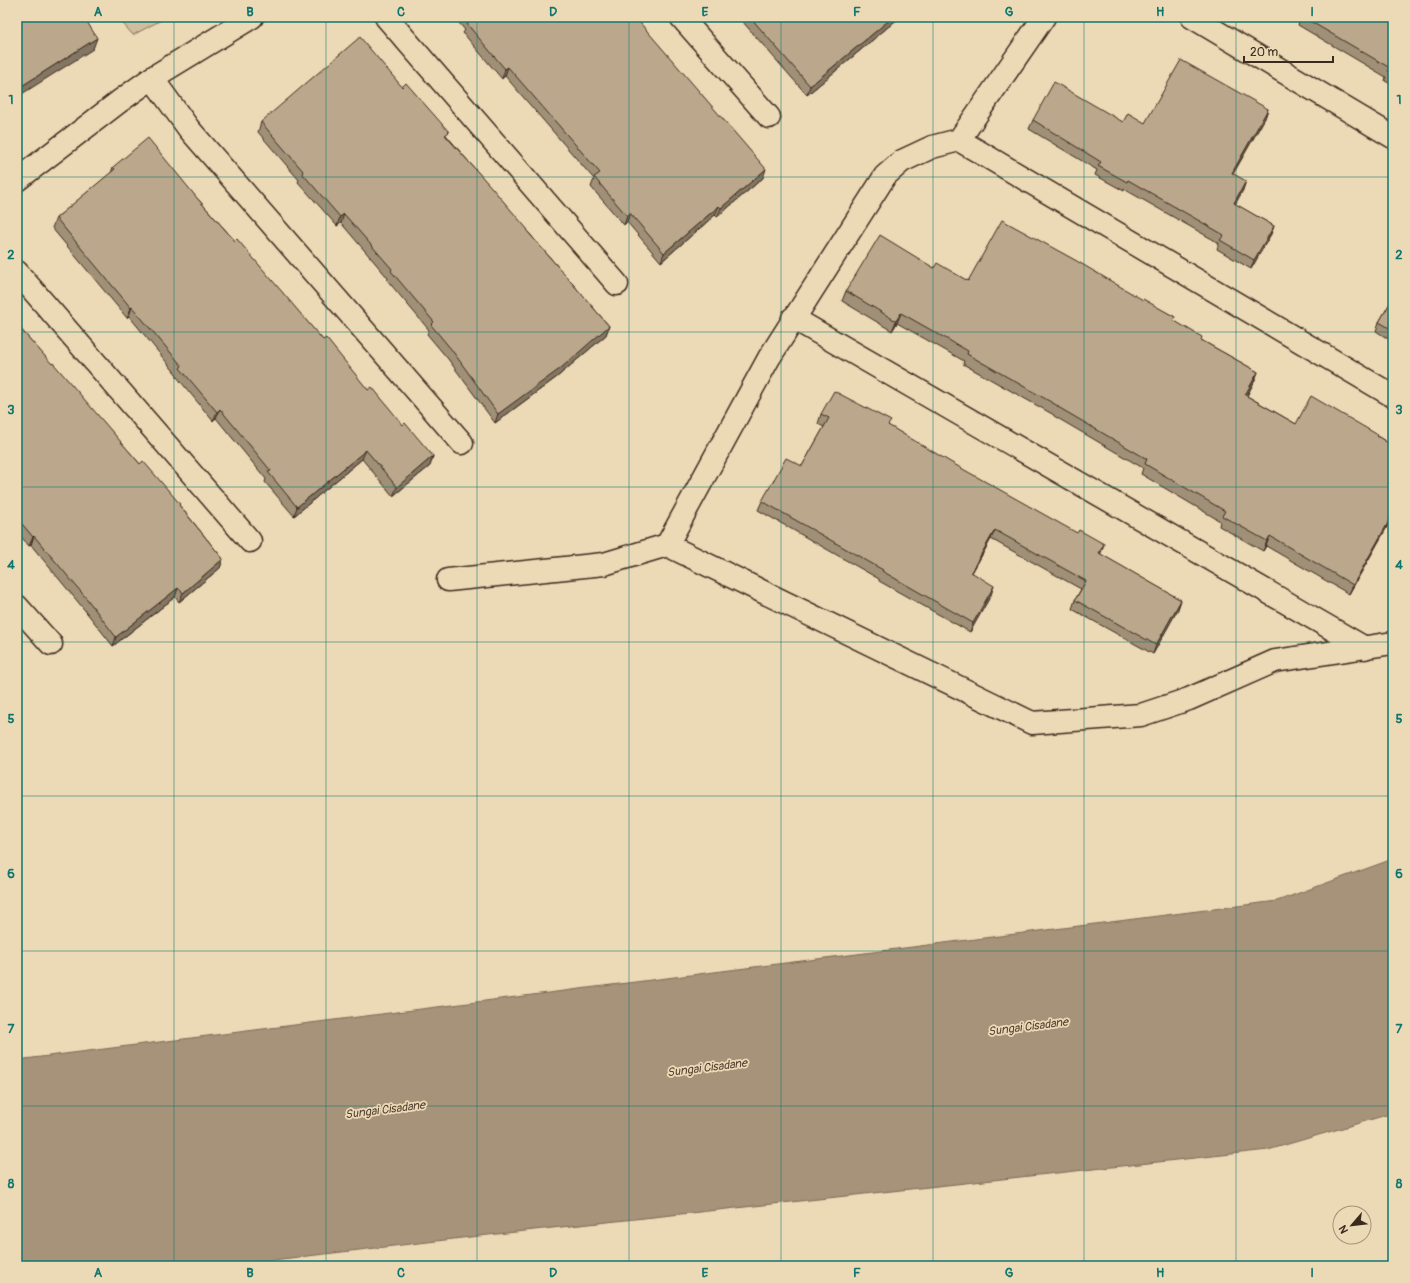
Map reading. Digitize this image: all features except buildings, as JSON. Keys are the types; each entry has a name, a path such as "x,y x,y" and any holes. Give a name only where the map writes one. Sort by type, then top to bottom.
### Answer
{"street":[{"path":"17,180 152,78 252,17"},
{"path":"386,17 617,284"},
{"path":"681,17 769,117"},
{"path":"667,545 769,358 793,318 885,176 902,161 932,147 959,140 1044,17"},
{"path":"1192,17 1393,137"},
{"path":"152,78 189,129 462,443"},
{"path":"959,140 1393,396"},
{"path":"17,272 250,541"},
{"path":"793,318 1365,648"},
{"path":"448,580 604,564 667,545 1032,723 1141,715 1189,699 1275,661 1393,643"},
{"path":"17,606 51,644"}],"shaded area":[{"path":"117,17 167,17 133,35"}],"water":[{"name":"Sungai Cisadane","path":"1393,859 1393,1113 1268,1150 479,1236 222,1266 17,1266 17,1060 1277,901"}]}
